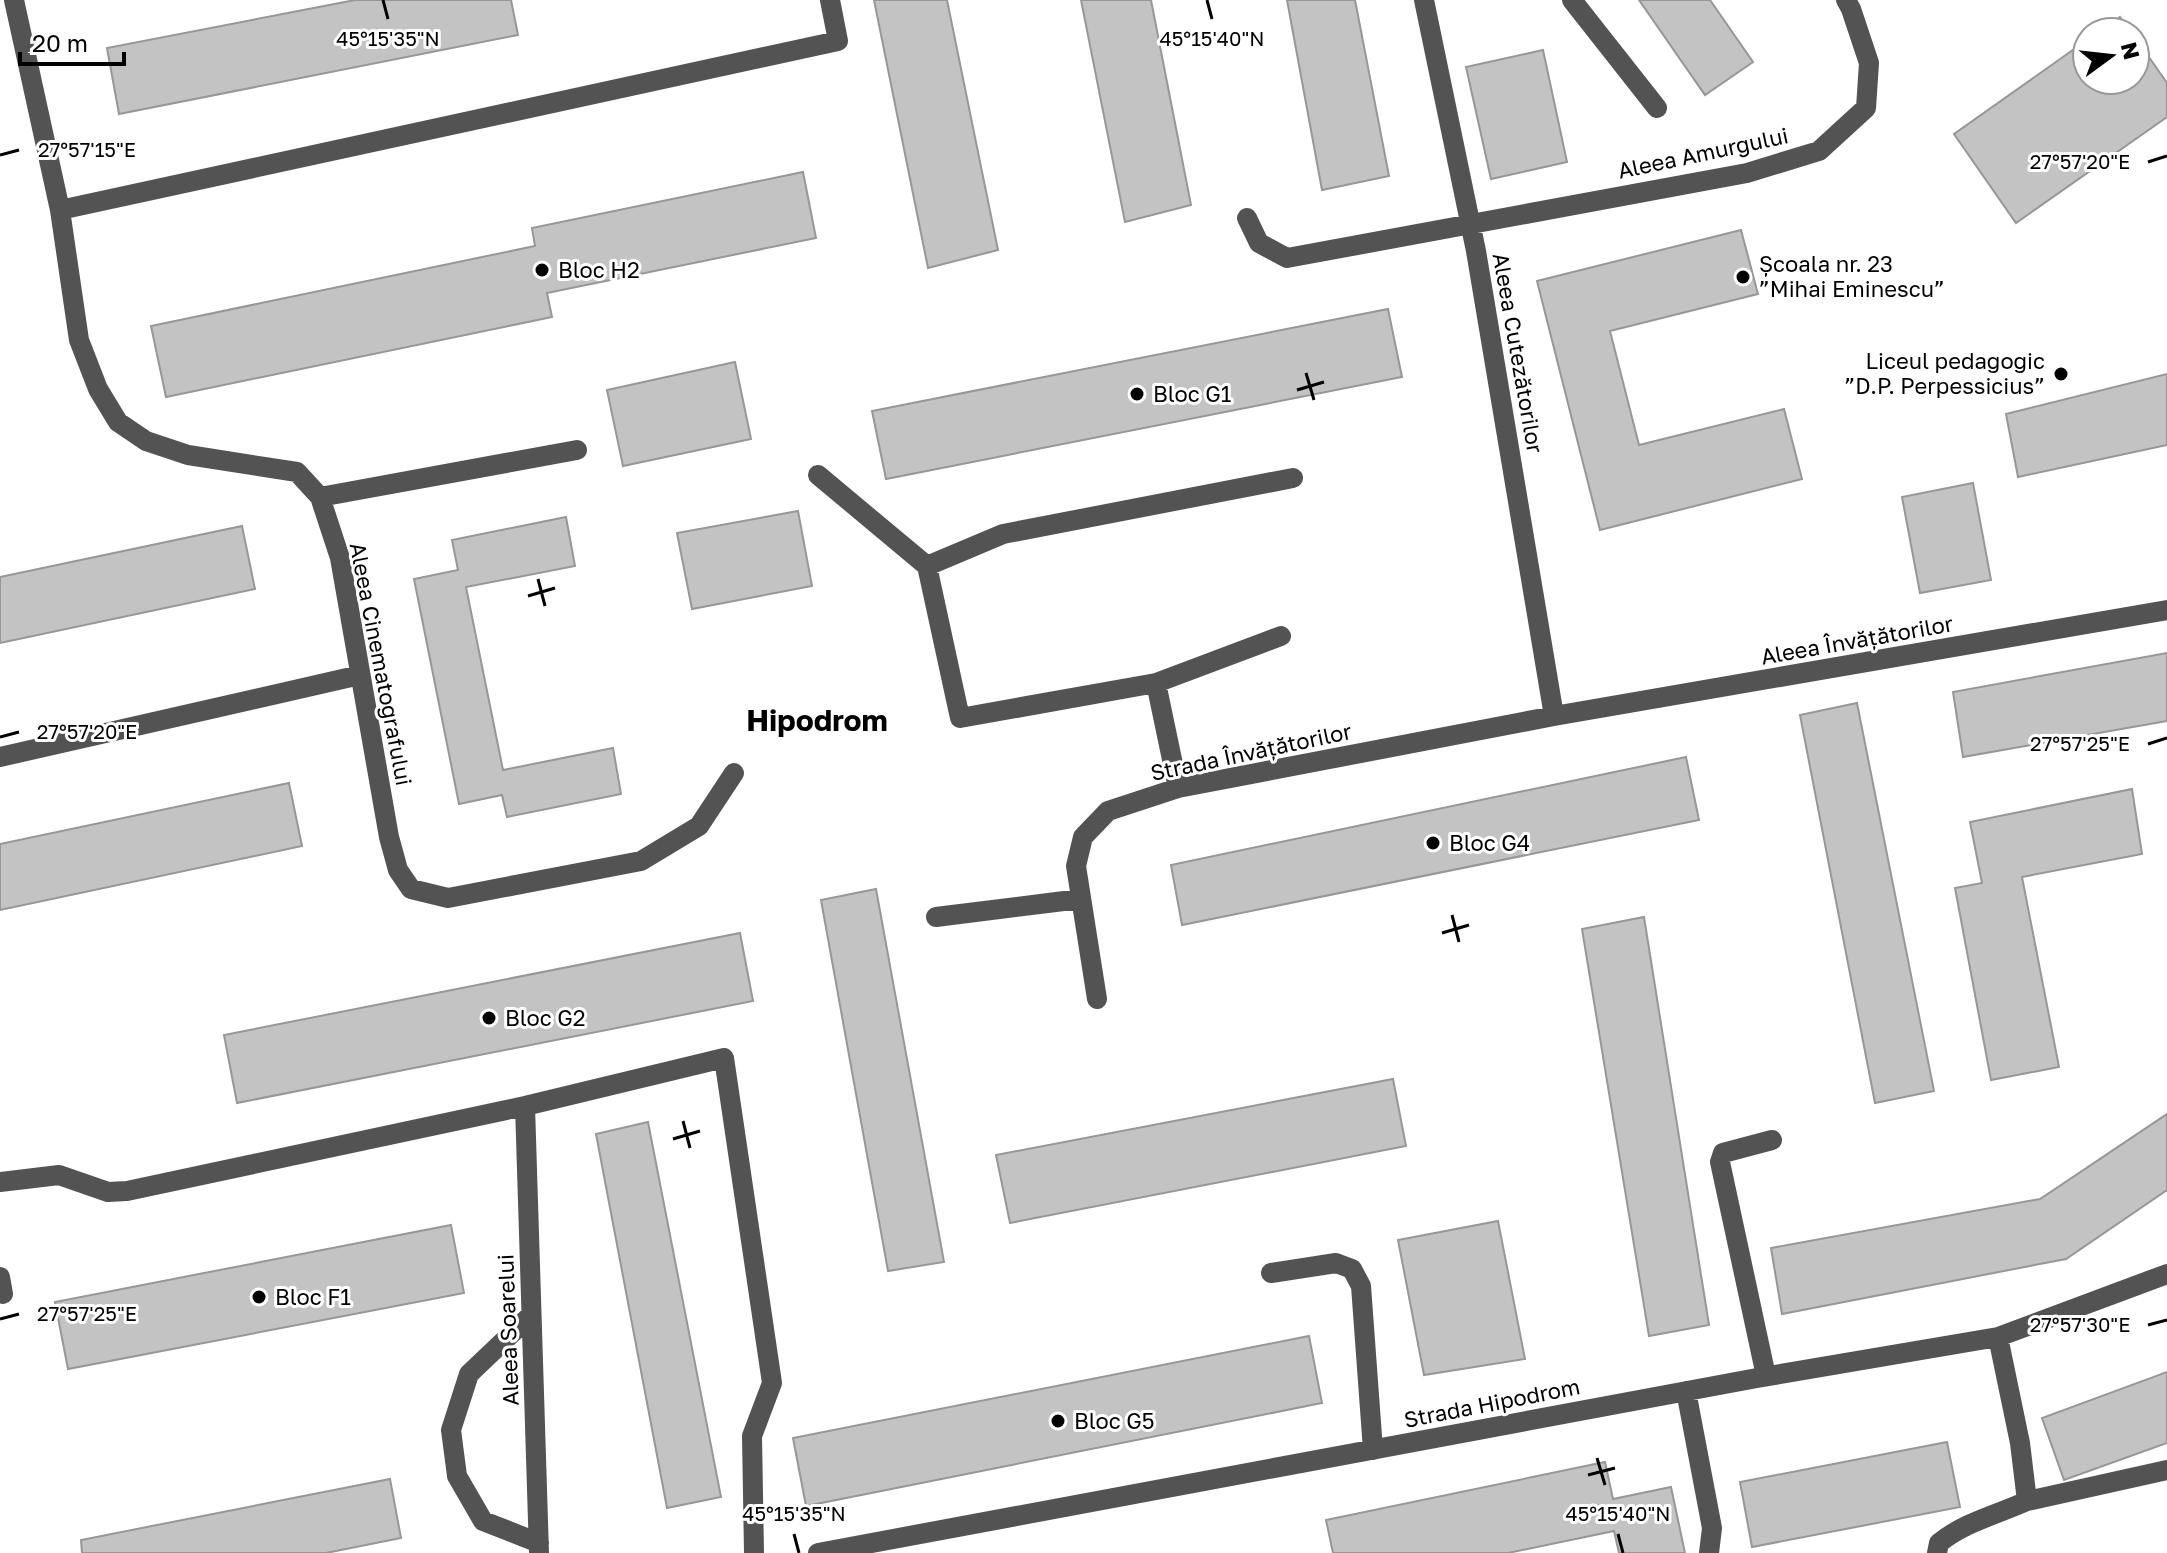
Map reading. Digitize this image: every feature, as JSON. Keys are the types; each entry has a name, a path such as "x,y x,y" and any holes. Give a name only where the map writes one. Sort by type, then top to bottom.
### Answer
{"street":[{"path":"14,0 60,210 79,340 98,389 118,422 146,441 188,455 297,472 320,497 577,450"},
{"path":"60,210 838,41 830,0"},
{"name":"Aleea Cutezătorilor","path":"1424,0 1471,223 1554,716"},
{"path":"1572,0 1657,108"},
{"name":"Aleea Amurgului","path":"1247,218 1259,243 1287,258 1747,173 1819,151 1866,108 1869,63 1846,0"},
{"path":"818,475 927,566 960,718 1156,683 1281,636"},
{"path":"927,566 1003,534 1293,478"},
{"name":"Aleea Cinematografului","path":"320,497 340,558 389,837 398,870 411,889 448,898 641,861 699,826 734,773"},
{"name":"Aleea Învățătorilor","path":"1554,716 2167,610"},
{"path":"0,757 360,675"},
{"path":"1156,683 1178,788"},
{"name":"Strada Învățătorilor","path":"1097,999 1076,866 1083,837 1108,811 1178,788 1554,716"},
{"path":"936,917 1080,899"},
{"path":"0,1182 59,1175 108,1192 127,1191 525,1106 724,1058 772,1383 752,1436 754,1553"},
{"name":"Aleea Soarelui","path":"525,1106 539,1548"},
{"path":"1766,1376 1720,1162 1723,1153 1772,1140"},
{"path":"1271,1273 1336,1263 1352,1269 1361,1286 1373,1450"},
{"name":"Strada Hipodrom","path":"818,1553 1766,1376 1998,1337 2167,1274"},
{"path":"531,1315 469,1374 451,1430 457,1476 483,1521 539,1548"},
{"path":"1998,1337 2020,1443 2027,1501"},
{"path":"1686,1391 1712,1528 1709,1553"},
{"path":"1937,1553 1939,1543 1958,1528 1993,1517 2027,1501 2167,1470"}],"building":[{"path":"355,0 511,0 518,35 119,114 107,48"},
{"path":"874,0 947,0 998,250 928,268"},
{"path":"1081,0 1151,0 1191,205 1125,222"},
{"path":"1287,0 1355,0 1389,176 1322,190"},
{"path":"1639,0 1710,0 1753,62 1705,95"},
{"path":"1543,50 1567,162 1491,179 1466,67"},
{"path":"2071,51 2071,96 2151,96 2151,60 2167,83 2167,117 2016,223 1954,134"},
{"name":"Bloc H2","path":"803,172 816,238 547,293 552,317 166,397 151,326 535,246 532,228"},
{"path":"1741,230 1758,294 1610,331 1639,445 1784,409 1802,479 1600,530 1537,281"},
{"name":"Bloc G1","path":"1388,309 1402,377 886,479 872,411"},
{"path":"735,362 751,439 623,466 607,390"},
{"path":"2167,374 2167,445 2018,477 2006,414"},
{"path":"1973,483 1991,580 1920,593 1902,497"},
{"path":"798,511 812,586 692,609 677,533"},
{"path":"566,517 575,566 466,587 503,770 613,748 621,794 507,817 502,795 459,804 414,579 458,570 452,540"},
{"path":"242,526 255,589 0,643 0,577"},
{"path":"2167,653 2167,721 1963,757 1953,692"},
{"path":"1857,703 1934,1091 1875,1103 1800,715"},
{"name":"Bloc G4","path":"1686,757 1699,820 1182,925 1171,865"},
{"path":"289,783 302,846 0,910 0,844"},
{"path":"2132,789 2142,854 2022,877 2059,1067 1991,1080 1955,888 1982,883 1970,822"},
{"path":"876,889 944,1262 888,1271 821,900"},
{"path":"1644,917 1709,1325 1649,1336 1582,929"},
{"name":"Bloc G2","path":"740,933 753,1001 237,1103 224,1035"},
{"path":"1393,1079 1406,1146 1010,1223 996,1155"},
{"path":"2167,1114 2167,1190 2066,1259 1782,1314 1771,1248 2040,1199"},
{"path":"648,1122 721,1497 667,1508 596,1134"},
{"path":"1498,1221 1525,1359 1424,1375 1398,1240"},
{"name":"Bloc F1","path":"451,1225 464,1293 68,1369 55,1302"},
{"name":"Bloc G5","path":"1309,1336 1322,1403 806,1506 793,1438"},
{"path":"2167,1372 2167,1443 2064,1480 2042,1418"},
{"path":"1947,1442 1960,1507 1752,1547 1740,1482"},
{"path":"1605,1462 1613,1499 1671,1487 1685,1553 1619,1553 1614,1531 1508,1553 1333,1553 1326,1520"},
{"path":"390,1479 401,1538 326,1553 82,1553 81,1540"}],"place":[{"name":"Bloc H2","path":"542,270"},
{"name":"Școala nr. 23 ”Mihai Eminescu”","path":"1743,277"},
{"name":"Liceul pedagogic ”D.P. Perpessicius”","path":"2061,374"},
{"name":"Bloc G1","path":"1137,394"},
{"name":"Bloc G4","path":"1433,843"},
{"name":"Bloc G2","path":"489,1018"},
{"name":"Bloc F1","path":"259,1297"},
{"name":"Bloc G5","path":"1058,1421"}],"district":[{"name":"Hipodrom","path":"817,721"}]}
